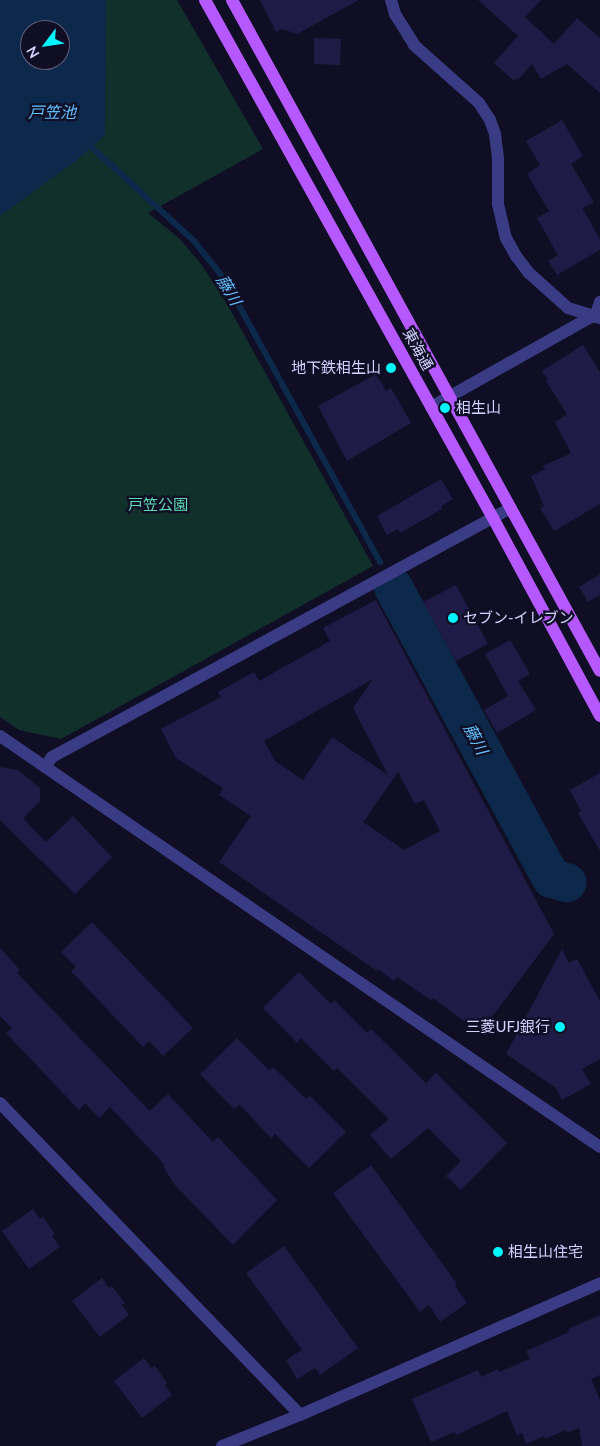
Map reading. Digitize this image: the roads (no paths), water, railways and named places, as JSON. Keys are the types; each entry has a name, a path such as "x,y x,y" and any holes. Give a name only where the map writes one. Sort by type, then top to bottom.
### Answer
{"main road":[{"name":"東海通","path":"205,0 493,518 600,716"},
{"name":"東海通","path":"232,0 600,670"}],"street":[{"path":"391,0 395,14 414,45 479,103 490,120 498,158 498,204 506,238 516,256 528,272 568,308 595,317"},
{"path":"431,407 595,317 600,302"},
{"path":"45,767 52,757 512,508"},
{"path":"0,736 600,1147"},
{"path":"0,1103 300,1414"},
{"path":"222,1446 300,1414 600,1282"}],"water":[{"name":"戸笠池","path":"0,0 106,0 105,135 77,160 0,216"}],"waterway":[{"name":"藤川","path":"86,142 194,241 225,280 380,562"},
{"name":"藤川","path":"393,587 551,878 566,882"}],"place":[{"name":"地下鉄相生山","path":"391,368"},
{"name":"相生山","path":"445,408"},
{"name":"セブン-イレブン","path":"453,618"},
{"name":"三菱UFJ銀行","path":"560,1027"},
{"name":"相生山住宅","path":"498,1252"}],"park label":[{"name":"戸笠公園","path":"158,505"}]}
